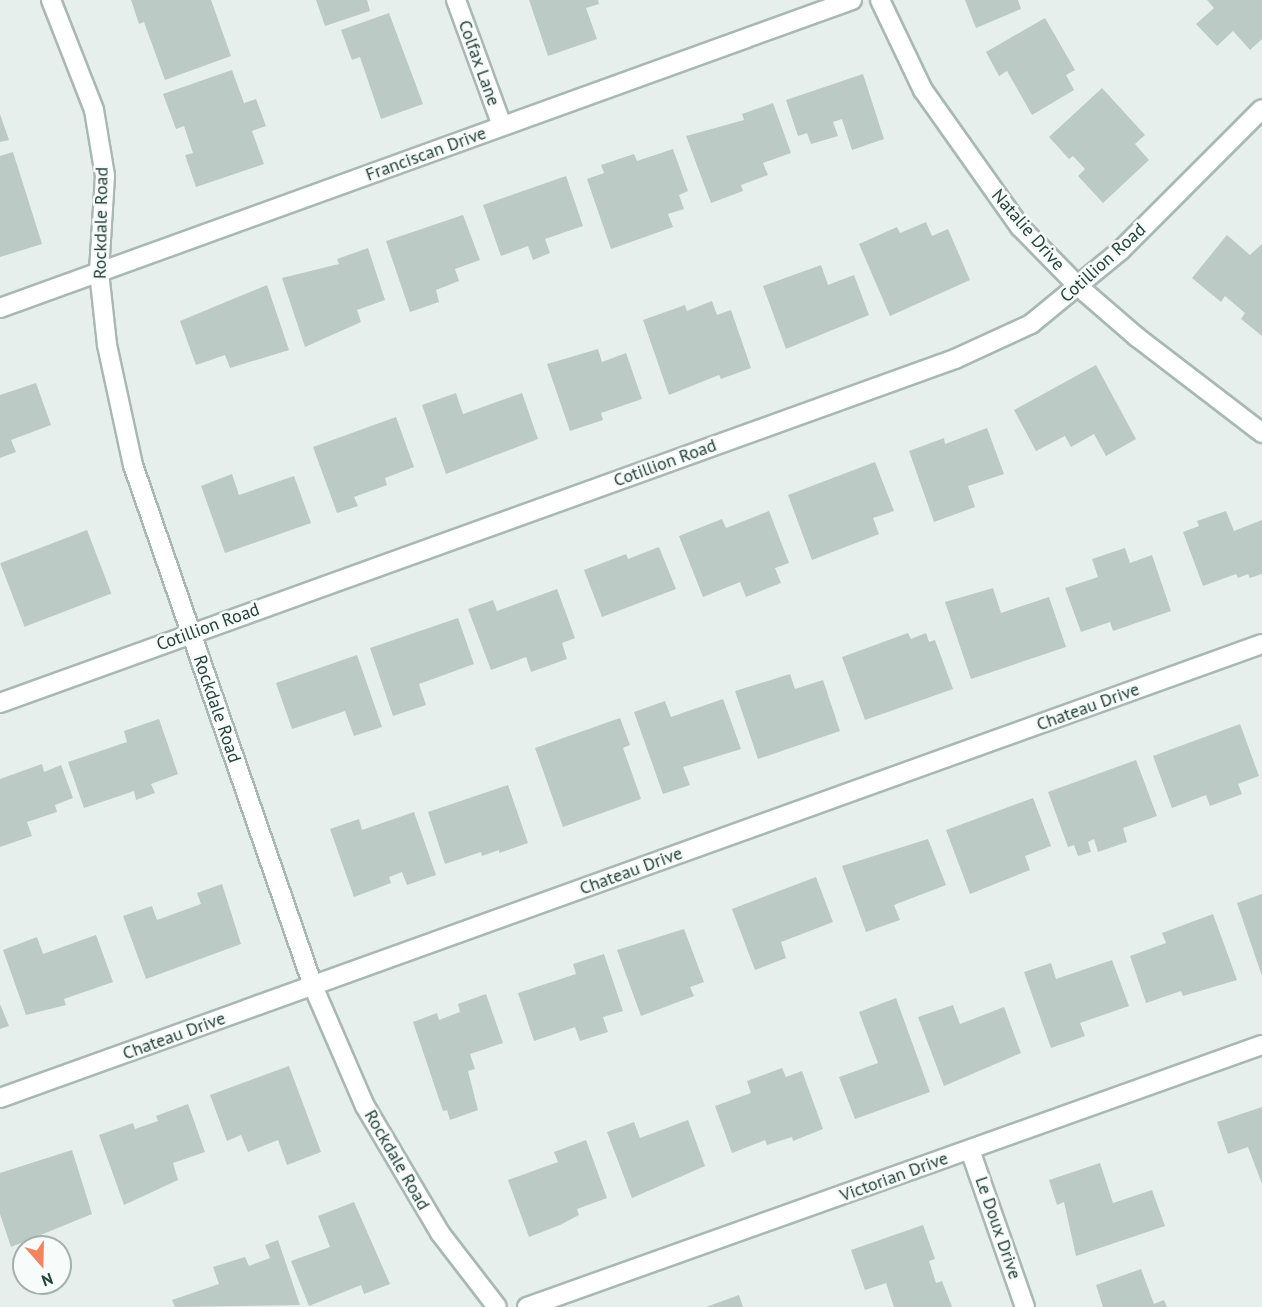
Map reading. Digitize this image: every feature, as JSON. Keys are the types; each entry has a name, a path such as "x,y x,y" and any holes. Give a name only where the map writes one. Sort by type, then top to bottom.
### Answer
{"street":[{"name":"Rockdale Road","path":"51,0 94,110 105,176 99,272 107,345 133,465 313,986 366,1106 440,1233 496,1307"},
{"name":"Colfax Lane","path":"456,0 502,126"},
{"name":"Franciscan Drive","path":"0,308 852,0"},
{"name":"Natalie Drive","path":"880,0 923,90 952,135 1020,227 1078,287 1137,337 1262,433"},
{"name":"Cotillion Road","path":"0,703 955,359 1031,324 1078,287 1262,109"},
{"name":"Chateau Drive","path":"0,1098 1262,644"},
{"name":"Victorian Drive","path":"527,1307 1262,1045"},
{"name":"Le Doux Drive","path":"970,1150 1025,1307"}],"building":[{"path":"131,0 211,0 231,56 165,80 144,22 139,24"},
{"path":"316,0 367,0 370,11 325,26"},
{"path":"529,0 598,0 599,4 586,8 597,39 548,56"},
{"path":"965,0 1018,0 1021,9 976,28"},
{"path":"1207,0 1262,0 1262,39 1250,50 1233,31 1217,46 1196,24 1214,8"},
{"path":"389,13 423,104 381,119 360,57 352,60 341,30"},
{"path":"1045,18 1075,70 1066,75 1074,90 1032,115 1007,71 999,76 986,52"},
{"path":"232,70 244,103 256,99 266,126 252,131 264,164 196,187 185,155 193,153 184,126 176,129 163,94"},
{"path":"863,74 884,139 852,150 842,119 833,122 838,136 811,144 807,133 798,136 786,100"},
{"path":"1102,88 1145,135 1135,144 1149,160 1103,203 1078,176 1085,169 1073,156 1069,159 1049,137"},
{"path":"773,103 791,153 763,163 768,175 741,185 743,191 711,203 686,136 744,120 742,114"},
{"path":"0,114 9,140 0,142"},
{"path":"673,149 688,191 679,195 684,209 668,214 673,227 611,249 587,179 604,173 601,165 634,154 637,161"},
{"path":"13,152 42,244 0,257 0,156"},
{"path":"566,176 583,226 545,239 550,253 533,260 528,246 501,256 483,205"},
{"path":"463,215 480,260 455,269 459,281 436,290 439,302 410,312 386,241"},
{"path":"926,222 932,236 948,229 970,280 890,316 859,244 897,227 900,233"},
{"path":"1227,235 1250,255 1262,244 1262,336 1241,319 1245,313 1225,296 1221,302 1192,278"},
{"path":"368,248 385,300 357,310 361,322 305,347 282,278 339,264 337,259"},
{"path":"821,265 828,285 854,275 869,315 786,349 763,286"},
{"path":"267,285 289,350 230,368 225,355 196,365 180,321"},
{"path":"712,301 717,315 731,310 751,368 721,379 719,375 669,395 643,320 685,305 687,311"},
{"path":"598,349 602,362 626,353 642,399 601,413 603,420 570,431 547,364"},
{"path":"1096,365 1136,439 1106,456 1094,434 1071,447 1065,436 1036,451 1014,410"},
{"path":"36,383 51,425 11,440 16,452 0,458 0,395"},
{"path":"456,393 463,414 522,393 538,439 446,474 422,405"},
{"path":"396,417 414,467 385,478 387,485 354,497 358,506 337,513 313,447"},
{"path":"987,428 1004,474 968,486 975,507 934,522 909,451 944,438 945,444"},
{"path":"875,462 894,511 873,518 879,534 812,560 788,495"},
{"path":"232,474 239,495 294,476 311,523 225,553 201,486"},
{"path":"769,511 789,563 775,568 781,583 746,597 740,582 703,597 679,536 722,519 726,528"},
{"path":"1226,511 1234,531 1262,520 1262,574 1250,578 1248,574 1238,578 1236,574 1203,586 1183,532 1199,526 1197,521"},
{"path":"87,530 111,593 25,627 0,563"},
{"path":"659,547 676,589 602,617 584,570 626,554 628,559"},
{"path":"1125,548 1130,563 1152,555 1171,611 1113,631 1110,622 1081,632 1065,588 1098,577 1092,559"},
{"path":"993,588 1001,613 1049,597 1066,647 971,679 945,602"},
{"path":"557,589 575,638 562,643 567,659 531,672 526,657 491,670 468,609 493,600 497,611"},
{"path":"458,618 474,664 419,684 426,705 393,716 370,648"},
{"path":"908,633 911,639 926,633 929,642 935,640 953,689 865,720 842,657"},
{"path":"357,655 382,727 354,736 345,711 292,729 276,683"},
{"path":"790,674 795,689 823,680 840,731 758,759 735,691"},
{"path":"723,699 741,749 683,767 690,785 663,794 634,712 665,701 671,717"},
{"path":"620,718 630,745 623,748 641,799 563,827 535,748"},
{"path":"159,719 178,774 151,784 155,793 136,800 134,791 84,808 68,762 127,742 124,731"},
{"path":"1240,724 1259,776 1238,784 1242,794 1210,806 1206,795 1172,808 1153,756"},
{"path":"1136,760 1157,816 1123,828 1127,842 1098,852 1094,839 1088,842 1091,852 1078,856 1074,845 1068,847 1048,792"},
{"path":"42,764 44,772 61,765 73,798 55,805 57,812 27,822 32,836 0,847 0,779"},
{"path":"508,785 528,843 499,853 499,850 482,856 481,852 445,864 428,812"},
{"path":"1033,798 1051,846 1025,856 1030,870 970,894 946,830"},
{"path":"414,812 436,875 407,885 402,872 389,877 391,883 354,897 330,829 359,819 362,830"},
{"path":"928,839 946,885 894,905 900,920 866,932 842,866"},
{"path":"816,877 833,922 781,942 786,958 755,970 732,909"},
{"path":"222,884 241,944 146,979 123,916 152,906 157,920 201,904 197,893"},
{"path":"1262,894 1262,976 1237,903"},
{"path":"1213,914 1237,980 1183,996 1181,991 1146,1003 1130,956 1166,943 1162,933"},
{"path":"684,929 704,982 690,987 694,996 641,1016 617,950"},
{"path":"96,935 113,982 64,999 66,1005 26,1015 3,950 37,937 43,954"},
{"path":"604,954 623,1011 603,1017 608,1032 580,1041 575,1027 534,1041 518,993 576,974 573,964"},
{"path":"1112,960 1129,1006 1080,1023 1085,1036 1051,1048 1024,972 1051,963 1056,979"},
{"path":"486,994 503,1043 470,1054 475,1069 468,1071 478,1110 450,1120 447,1110 443,1111 413,1022 437,1013 439,1020 460,1012 458,1004"},
{"path":"896,998 930,1092 855,1119 839,1077 878,1063 859,1012"},
{"path":"0,1004 9,1026 0,1029"},
{"path":"953,1005 960,1024 1004,1007 1021,1053 944,1086 918,1017"},
{"path":"289,1066 321,1152 287,1165 278,1140 248,1152 241,1135 227,1141 210,1095"},
{"path":"782,1068 786,1077 802,1071 823,1129 793,1141 792,1137 767,1145 765,1140 732,1153 715,1106 751,1093 747,1081"},
{"path":"188,1104 205,1152 173,1163 178,1180 124,1205 99,1135 133,1123 135,1129 158,1121 156,1116"},
{"path":"1262,1107 1262,1184 1248,1147 1228,1154 1217,1122"},
{"path":"688,1120 705,1166 632,1198 607,1132 634,1122 640,1138"},
{"path":"586,1140 607,1198 577,1209 579,1215 529,1237 508,1180 558,1162 554,1152"},
{"path":"72,1150 92,1214 40,1235 12,1235 11,1247 0,1214 0,1173"},
{"path":"1100,1163 1113,1203 1152,1190 1165,1226 1076,1256 1064,1202 1057,1205 1049,1180"},
{"path":"354,1202 390,1284 364,1294 361,1285 309,1306 291,1261 330,1247 318,1216"},
{"path":"923,1225 935,1259 929,1261 936,1283 942,1281 952,1307 894,1307 886,1283 865,1290 851,1250"},
{"path":"278,1240 300,1305 175,1307 172,1300 219,1284 213,1267 245,1257 249,1266 270,1258 265,1245"},
{"path":"1141,1269 1154,1304 1164,1300 1167,1307 1103,1307 1096,1285"},
{"path":"739,1295 743,1307 706,1307"}]}
